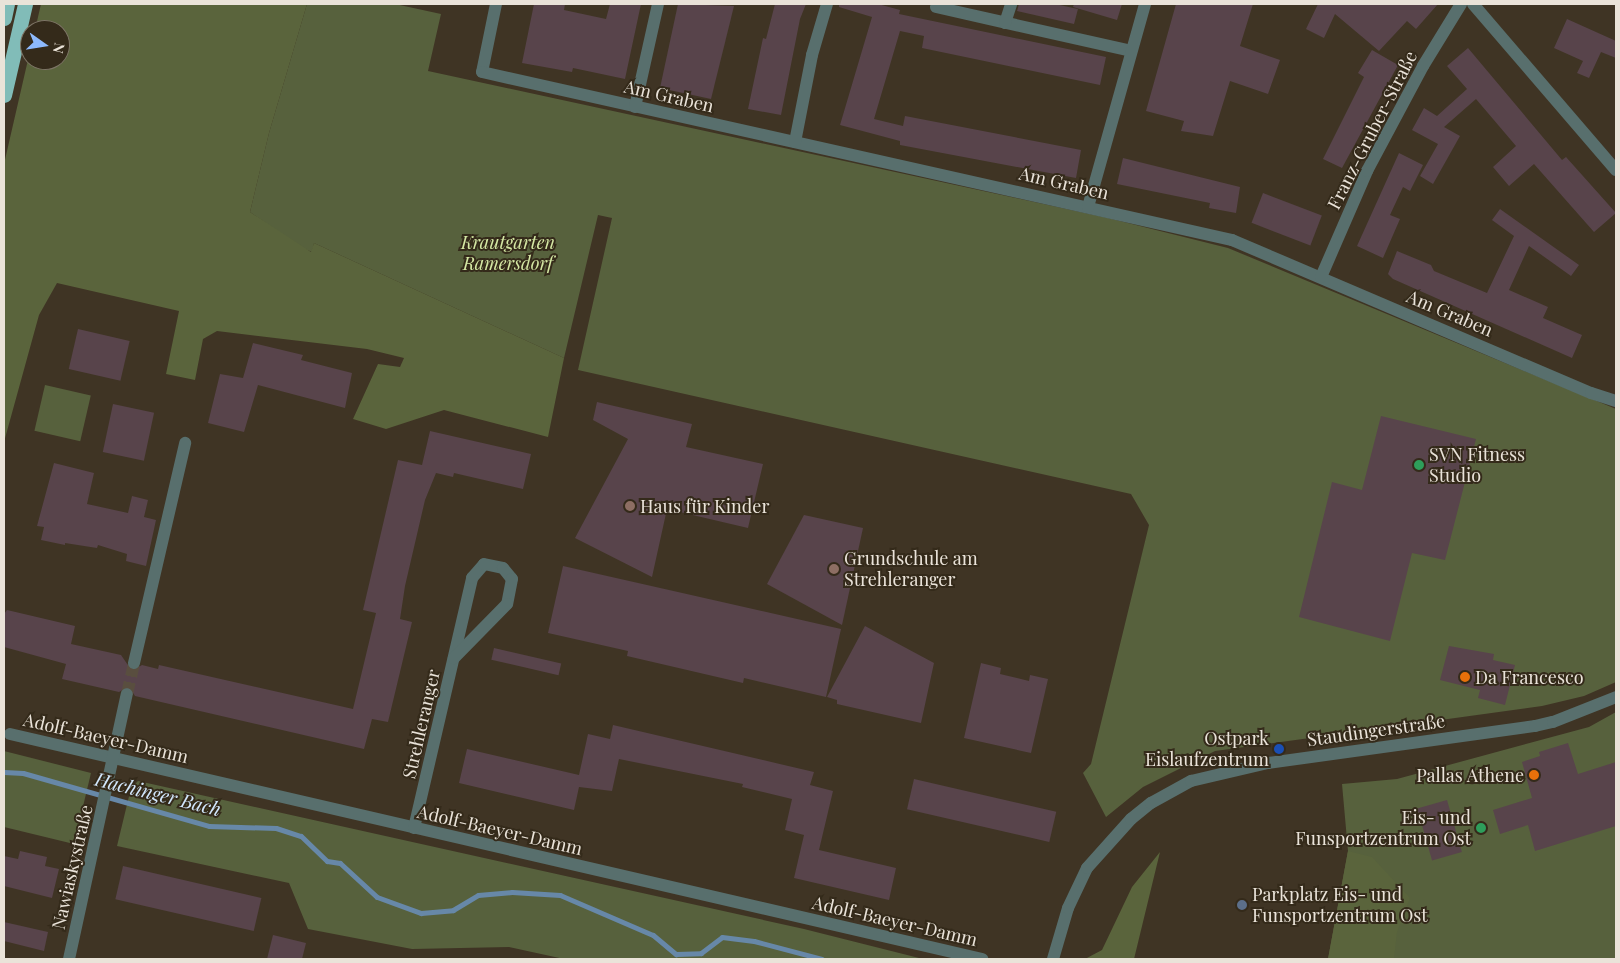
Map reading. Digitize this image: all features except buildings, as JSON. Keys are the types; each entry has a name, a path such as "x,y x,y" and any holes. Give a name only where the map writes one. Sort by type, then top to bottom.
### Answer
{"highway":[{"path":"4,18 7,4"},
{"path":"4,95 25,4"}],"street":[{"name":"Am Graben","path":"496,4 482,72 1232,240 1591,393 1616,401"},
{"path":"635,107 658,4"},
{"path":"795,142 812,55 827,4"},
{"path":"1005,23 1011,4"},
{"path":"1088,207 1145,4"},
{"name":"Franz-Gruber-Straße","path":"1321,277 1367,171 1423,66 1461,4"},
{"path":"1473,4 1616,170"},
{"path":"936,7 1131,51"},
{"path":"134,663 185,443"},
{"name":"Strehleranger","path":"414,828 454,658 475,572 484,564 503,568 512,579 508,604 454,658"},
{"name":"Nawiaskystraße","path":"69,959 115,758 127,694"},
{"name":"Staudingerstraße","path":"1053,959 1068,908 1087,868 1131,819 1151,803 1191,781 1268,763 1534,726 1553,722 1616,697"},
{"name":"Adolf-Baeyer-Damm","path":"10,734 982,959"}],"green space":[{"path":"41,4 307,4 269,133 250,212 311,252 314,243 564,358 548,437 444,410 386,429 353,419 378,364 400,367 404,358 367,349 217,331 203,339 195,380 166,374 179,311 57,283 39,315 4,442 4,164 26,70 70,70 70,20 37,20"},
{"name":"Krautgarten Ramersdorf","path":"307,4 395,4 441,14 428,71 1108,218 1228,248 1616,409 1616,682 1584,696 1542,706 1215,751 1143,787 1106,817 1083,773 1091,764 1149,525 1131,494 578,370 612,218 598,215 564,358 314,243 312,252 300,247 250,212 269,133"},
{"path":"45,385 91,396 80,441 34,431"},
{"name":"Eis- und Funsportzentrum Ost","path":"1616,712 1616,959 1328,959 1348,851 1342,784 1397,779 1589,727"},
{"path":"4,751 91,773 74,844 4,827"},
{"path":"138,781 804,929 923,959 564,959 509,947 412,949 308,929 289,883 117,846 131,788"},
{"path":"1348,851 1372,857 1410,898 1397,932 1394,959 1328,959"},
{"path":"1160,852 1134,959 1085,959 1102,950 1132,887"}],"waterway":[{"name":"Hachinger Bach","path":"4,772 23,773 209,826 276,828 301,836 327,861 340,863 377,897 421,913 453,910 478,895 512,892 560,895 653,935 676,954 701,953 722,937 754,941 822,959"}],"tunnel":[{"path":"127,694 134,663"}],"place":[{"name":"SVN Fitness Studio","path":"1419,465"},
{"name":"Haus für Kinder","path":"630,506"},
{"name":"Grundschule am Strehleranger","path":"834,569"},
{"name":"Da Francesco","path":"1465,677"},
{"name":"Ostpark Eislaufzentrum","path":"1279,749"},
{"name":"Pallas Athene","path":"1534,775"},
{"name":"Eis- und Funsportzentrum Ost","path":"1481,828"},
{"name":"Parkplatz Eis- und Funsportzentrum Ost","path":"1242,905"}]}
